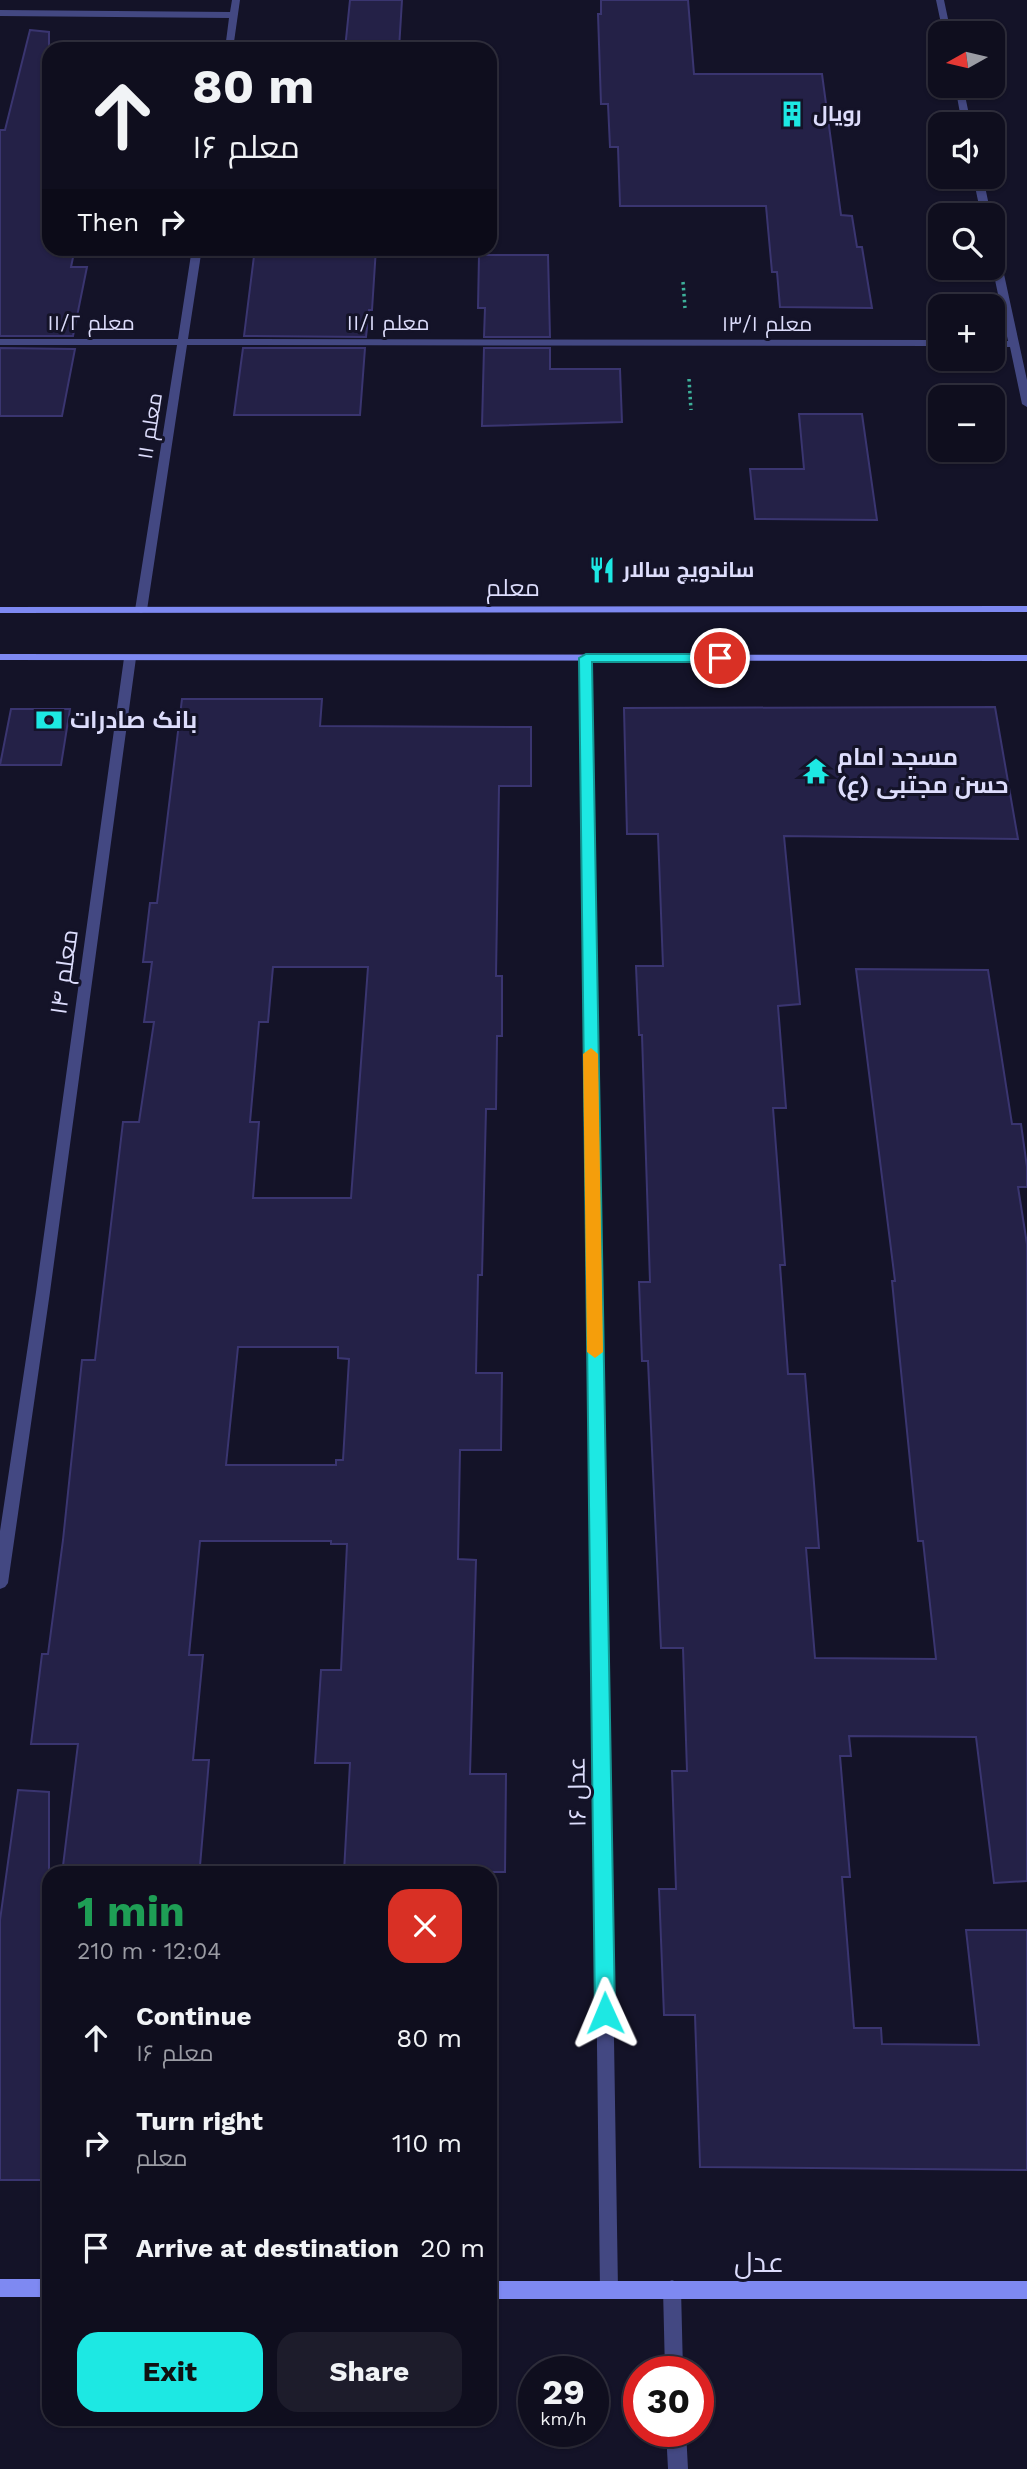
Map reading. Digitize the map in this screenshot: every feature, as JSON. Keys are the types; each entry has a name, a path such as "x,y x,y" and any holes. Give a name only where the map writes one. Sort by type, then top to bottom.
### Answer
{"main road":[{"name":"معلم","path":"0,610 1027,609"},
{"path":"0,657 1027,658"},
{"path":"0,2288 42,2288"},
{"name":"عدل","path":"497,2290 1027,2290"}],"street":[{"path":"230,42 236,0"},
{"path":"940,0 945,21"},
{"path":"0,13 234,15"},
{"name":"معلم ۱۱","path":"141,610 196,256"},
{"path":"1000,280 1027,404"},
{"name":"معلم ۱۱/۲","path":"0,342 182,342"},
{"name":"معلم ۱۱/۱","path":"182,342 595,343"},
{"name":"معلم ۱۳/۱","path":"595,343 928,343"},
{"path":"1005,344 1014,344"},
{"name":"معلم ۱۴","path":"0,1583 43,1292 130,657"},
{"name":"عدل ۱۶","path":"586,658 609,2290"},
{"path":"672,2289 674,2356"},
{"path":"677,2447 678,2469"}],"building":[{"path":"350,0 402,0 399,42 346,42"},
{"path":"601,0 688,0 694,74 822,74 841,215 852,216 857,247 862,247 872,308 780,307 777,272 772,272 766,206 620,206 618,147 610,147 608,104 601,104 598,14 601,14"},
{"path":"30,30 49,32 49,42 42,42 42,256 73,256 71,267 87,267 73,336 0,336 0,130 5,130"},
{"path":"548,255 550,337 484,337 485,308 478,308 479,256"},
{"path":"254,256 375,256 372,310 369,310 366,337 244,336"},
{"path":"0,348 75,349 62,416 0,416"},
{"path":"243,348 365,348 360,415 234,415"},
{"path":"484,348 550,348 550,369 620,369 622,422 482,426"},
{"path":"799,414 862,414 877,520 755,519 750,469 804,469"},
{"path":"182,699 322,699 320,726 531,727 531,786 499,786 496,976 502,976 502,1036 497,1036 496,1109 486,1109 482,1275 478,1275 476,1373 502,1373 501,1450 460,1450 458,1559 476,1560 470,1774 506,1774 505,1872 497,1872 497,1866 344,1866 350,1763 315,1763 321,1670 341,1670 347,1544 331,1544 331,1541 200,1541 189,1655 203,1655 193,1760 209,1760 200,1866 63,1866 78,1744 31,1744 42,1654 48,1654 82,1360 95,1360 123,1122 139,1122 154,1022 144,1022 152,962 143,962 150,903 157,903","holes":["273,967 368,967 351,1198 253,1198 259,1122 250,1122 259,1022 268,1022","238,1347 338,1347 338,1358 349,1359 343,1460 336,1460 336,1465 226,1465"]},
{"path":"995,707 1018,839 784,836 800,1004 778,1006 786,1108 773,1108 785,1265 780,1265 788,1374 805,1374 819,1548 806,1548 815,1658 936,1659 923,1541 918,1541 892,1281 895,1281 856,969 988,970 1012,1124 1021,1124 1027,1167 1027,1187 1018,1187 1027,1244 1027,1881 994,1883 976,1737 849,1736 851,1756 840,1756 850,1877 842,1877 854,2028 881,2028 882,2044 979,2045 966,1930 1027,1930 1027,2170 700,2167 695,2015 664,2015 659,1889 676,1889 672,1771 687,1771 683,1648 661,1648 648,1361 642,1361 639,1282 650,1282 642,1035 639,1035 636,966 663,966 658,834 627,834 624,708"},
{"path":"11,709 70,709 61,765 0,765"},
{"path":"18,1790 49,1792 49,1866 42,1866 42,2180 0,2180 0,1920"}],"slow traffic":[{"path":"591,1054 595,1352"}],"place":[{"name":"رویال","path":"792,114"},
{"name":"ساندویچ سالار","path":"602,570"},
{"name":"بانک صادرات","path":"49,720"},
{"name":"مسجد امام حسن مجتبی (ع)","path":"816,771"}],"route":[{"path":"605,2013 586,658 720,658"}]}
